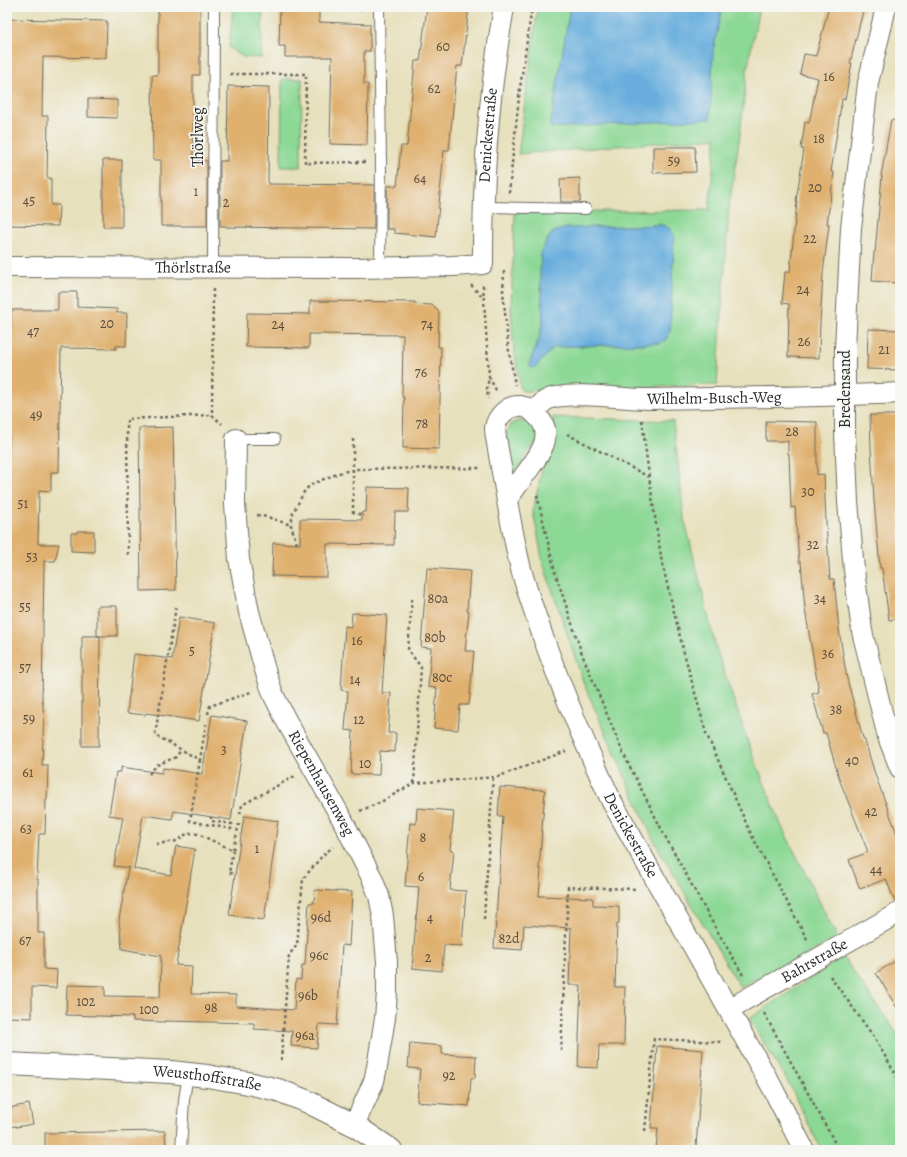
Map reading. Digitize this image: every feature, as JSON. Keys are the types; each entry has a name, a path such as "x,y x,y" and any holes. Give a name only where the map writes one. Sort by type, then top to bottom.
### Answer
{"street":[{"name":"Denickestraße","path":"483,264 483,207 488,123 504,7"},
{"name":"Bredensand","path":"886,7 868,83 851,228 845,348 845,432 848,502 854,570 862,631 888,737 900,768"},
{"name":"Thörlstraße","path":"7,267 380,268 483,264"},
{"name":"Wilhelm-Busch-Weg","path":"539,407 554,397 574,396 640,399 845,396 900,393"},
{"name":"Denickestraße","path":"539,407 514,406 501,415 495,429 520,566 552,662 590,757 612,802 776,1094 804,1150"},
{"path":"507,500 538,457 545,441 546,430 541,419 539,407"},
{"name":"Riepenhausenweg","path":"236,439 235,504 239,559 249,612 265,670 273,694 287,722 342,819 372,878 379,896 383,916 386,962 385,1018 374,1081 354,1125"},
{"name":"Bahrstraße","path":"728,1009 900,912"},
{"name":"Weusthoffstraße","path":"7,1064 164,1071 248,1083 278,1090 306,1101 354,1125 391,1150"}],"lane":[{"name":"Thörlweg","path":"214,7 214,267"},
{"path":"379,8 382,162 380,268"},
{"path":"483,207 586,209"},
{"path":"236,439 275,439"},
{"path":"181,1150 184,1100 188,1074"}],"path":[{"path":"325,7 325,9 379,8"},
{"path":"508,208 520,88 532,7"},
{"path":"213,74 306,74 305,163 364,162"},
{"path":"483,264 489,376"},
{"path":"214,267 212,415 236,439"},
{"path":"504,270 502,291 514,385 535,395 539,407"},
{"path":"640,399 649,477 662,563 683,649 706,733 751,834 817,959 874,1037 900,1082"},
{"path":"128,555 127,419 212,415"},
{"path":"546,430 566,434 649,477"},
{"path":"353,439 353,512 362,515"},
{"path":"297,544 291,525 293,513 305,490 311,485 342,472 352,470 473,468 501,466"},
{"path":"536,491 555,572 582,654 623,753 711,920 754,994 833,1139 837,1150"},
{"path":"256,515 291,525"},
{"path":"412,599 408,650 421,667 414,783"},
{"path":"176,607 155,735 200,760"},
{"path":"208,714 210,706 244,694"},
{"path":"206,724 190,822 231,829 232,824 211,821 212,817"},
{"path":"149,774 158,765 176,757 181,750"},
{"path":"363,810 381,802 414,783 497,777 566,751"},
{"path":"484,919 493,777"},
{"path":"240,814 242,805 283,784"},
{"path":"235,874 229,873 239,824"},
{"path":"156,844 177,841 188,833 198,834 233,850"},
{"path":"281,1060 289,955 297,945 303,879 323,855"},
{"path":"561,1051 568,887 643,889 658,884"},
{"path":"645,1131 654,1039 721,1042"}],"green space":[{"path":"233,7 263,7 261,58 243,57 229,48"},
{"path":"538,7 759,7 747,71 740,135 729,206 717,385 522,391 520,388 513,341 511,307 515,212 709,210 716,138 518,154","holes":["661,225 669,228 674,235 670,331 667,338 661,343 554,347 534,368 530,362 539,339 543,321 540,273 566,228"]},
{"path":"282,79 302,79 301,167 281,167"},
{"path":"553,417 673,421 684,517 716,648 749,745 781,825 838,939 740,987 653,839 585,687 543,563 533,511"},
{"path":"526,421 534,426 538,439 515,472 512,473 507,466 507,432 512,423"},
{"path":"843,957 900,1038 900,1150 821,1150 789,1084 749,1019"}],"water":[{"path":"570,7 722,7 713,52 710,119 550,128"},
{"path":"661,225 669,228 674,235 670,331 667,338 661,343 554,347 534,368 530,367 530,362 539,339 543,321 540,273 541,252 553,232 566,228"}],"building":[{"path":"158,7 200,7 200,75 193,75 193,160 207,161 207,226 161,226 161,160 153,160 152,75 158,75"},
{"path":"280,7 314,7 314,11 319,12 319,22 370,24 370,51 364,51 364,84 368,84 367,145 330,144 332,57 285,57 285,46 279,46"},
{"path":"427,7 469,7 462,66 457,66 449,150 444,150 436,237 394,233 394,229 387,229 387,186 397,186 401,146 407,146 415,61 420,61"},
{"path":"829,7 864,7 850,63 852,63 845,99 842,99 831,172 834,172 827,224 829,224 823,274 819,358 788,357 789,304 782,303 785,272 790,272 796,201 804,149 801,149 805,122 809,123 818,78 800,74 804,54 816,56"},
{"path":"9,19 107,21 106,58 43,57 42,116 48,116 47,178 51,178 51,205 59,205 58,226 8,225 7,206 9,161 7,161"},
{"path":"228,86 269,87 268,184 374,185 374,229 220,226 220,161 227,161"},
{"path":"88,99 117,100 117,118 88,117"},
{"path":"891,120 900,121 900,283 872,281 881,176"},
{"path":"653,147 695,147 696,172 653,173"},
{"path":"103,160 122,160 122,227 103,227"},
{"path":"580,178 580,202 561,202 560,179"},
{"path":"58,292 77,292 77,307 117,309 117,313 127,313 126,346 116,346 116,349 61,348 59,472 51,472 51,491 39,490 38,544 59,544 55,561 44,561 42,702 44,711 42,765 48,765 45,834 39,834 37,879 38,933 44,933 44,969 57,970 56,988 32,987 32,1018 7,1017 7,519 10,411 7,411 7,327 11,327 11,310 58,310"},
{"path":"310,301 415,302 415,304 432,305 439,312 438,347 441,347 439,449 403,448 403,335 309,334 309,348 246,347 247,313 310,314"},
{"path":"868,329 900,330 900,370 867,369"},
{"path":"870,415 900,415 900,619 889,620 882,568 880,568 874,500"},
{"path":"766,421 817,422 817,475 824,474 830,579 834,579 839,630 847,679 863,738 900,842 900,901 895,902 886,879 860,889 849,860 868,852 840,781 826,733 823,733 812,694 819,692 805,609 801,562 799,562 795,507 791,508 788,441 766,441"},
{"path":"173,427 176,590 141,591 139,428"},
{"path":"367,487 409,488 408,512 395,512 394,545 327,544 327,577 272,576 273,543 300,544 300,519 362,520 362,512 366,512"},
{"path":"77,531 94,531 94,552 71,551 71,533 77,533"},
{"path":"427,568 470,571 467,611 469,611 465,651 474,651 469,705 460,705 458,730 434,728 437,688 428,687 431,648 421,647"},
{"path":"97,606 117,606 117,636 97,636"},
{"path":"352,613 387,615 382,693 391,693 388,733 396,733 395,752 380,751 379,775 351,774 353,731 345,730 348,691 341,690 345,626 351,627"},
{"path":"179,617 215,623 199,721 146,713 145,715 127,713 134,654 172,659"},
{"path":"82,636 100,636 99,746 82,746"},
{"path":"212,715 247,721 231,820 174,811 172,819 143,815 134,869 171,875 176,846 195,849 176,965 192,966 191,994 236,995 236,1006 294,1010 296,979 301,980 302,965 305,965 309,903 314,903 315,890 352,892 349,946 342,945 337,1025 319,1024 317,1048 291,1046 292,1031 254,1029 254,1023 133,1021 133,1017 66,1015 67,985 105,986 105,996 160,997 161,956 122,949 119,920 128,868 130,868 114,866 123,817 109,815 116,772 121,772 121,767 162,773 163,768 202,774"},
{"path":"500,787 545,790 539,869 541,869 539,896 593,898 593,905 619,906 615,987 625,987 624,1045 599,1045 598,1068 578,1067 581,985 569,985 571,928 524,925 522,950 494,948 503,816 498,816"},
{"path":"417,808 454,811 450,850 454,851 450,890 466,891 462,946 444,945 442,971 412,968 419,887 405,886 410,823 416,824"},
{"path":"244,816 278,821 264,920 229,915"},
{"path":"900,958 900,1013 876,973"},
{"path":"410,1043 442,1046 442,1054 476,1056 475,1078 471,1078 469,1106 417,1102 420,1069 408,1068"},
{"path":"657,1046 703,1050 696,1147 687,1147 686,1150 656,1150 658,1128 651,1128"},
{"path":"29,1104 33,1124 7,1127 7,1109"},
{"path":"165,1131 166,1150 45,1150 45,1133"}]}
